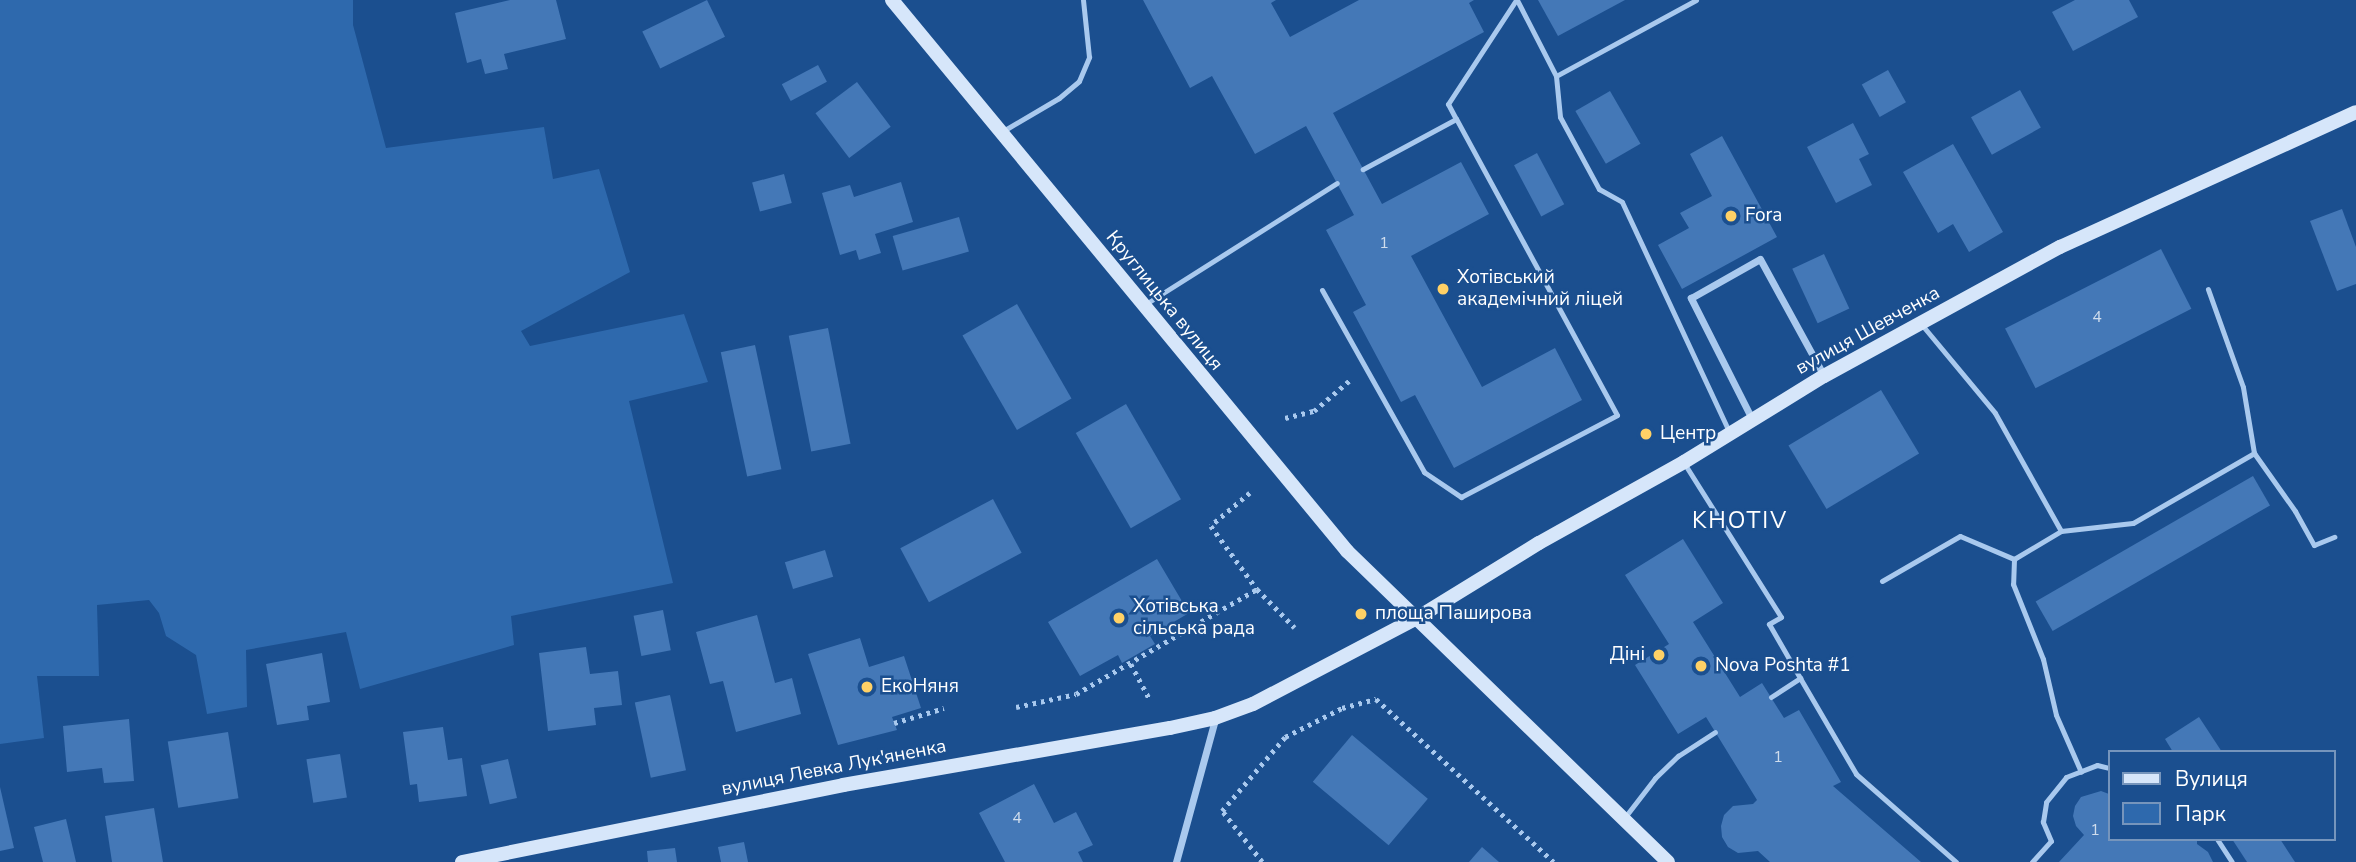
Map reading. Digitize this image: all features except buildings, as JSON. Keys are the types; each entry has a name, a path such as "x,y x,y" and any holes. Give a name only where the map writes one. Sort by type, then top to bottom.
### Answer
{"street":[{"name":"Круглицька вулиця","path":"892,0 1347,551 1668,862"},
{"name":"вулиця Шевченка","path":"1416,618 1539,543 1684,462 1824,376 1920,322 2060,247 2356,112"},
{"path":"1753,420 1691,298 1760,259 1824,376"},
{"path":"1176,862 1215,718 1253,704 1416,618"},
{"name":"вулиця Левка Лук'яненка","path":"462,862 844,785 1215,718"}],"lane":[{"path":"1001,133 1059,97 1079,81 1088,57 1083,0"},
{"path":"1322,290 1424,472 1461,497 1616,415 1448,104 1516,0 1556,76 1560,117 1599,188 1622,202 1730,434"},
{"path":"1556,76 1696,0"},
{"path":"1363,169 1455,119"},
{"path":"1144,305 1337,183"},
{"path":"2208,289 2243,387 2254,453 2295,511 2314,545 2334,537"},
{"path":"1920,322 1995,412 2061,531"},
{"path":"2014,559 2061,531 2133,523 2254,453"},
{"path":"1684,462 1781,617 1769,624 1856,774 1956,862"},
{"path":"1882,581 1960,536 2014,559"},
{"path":"2014,559 2012,584 2043,659 2056,715 2081,772"},
{"path":"1771,697 1800,678"},
{"path":"1623,819 1655,778 1678,755 1715,733"},
{"path":"2032,862 2051,841 2043,822 2046,802 2066,778 2097,765 2108,768"},
{"path":"2218,841 2232,862"}],"path":[{"path":"1284,418 1314,411 1365,367"},
{"path":"1250,493 1211,526 1257,589 1295,628"},
{"path":"1016,707 1076,694 1257,589"},
{"path":"1131,664 1139,653"},
{"path":"1131,664 1149,698"},
{"path":"1262,862 1222,811 1285,737 1342,708 1376,699 1554,862"},
{"path":"894,723 944,708"}],"green space":[{"path":"0,0 353,0 353,25 386,148 544,127 553,179 599,169 630,272 521,331 530,346 684,314 708,382 629,401 673,583 511,616 514,645 360,689 346,632 246,650 247,707 207,714 196,655 166,636 159,613 149,600 97,605 99,676 37,676 44,738 0,744"}],"place":[{"name":"Fora","path":"1731,216"},
{"name":"Хотівський академічний ліцей","path":"1443,289"},
{"name":"Центр","path":"1646,434"},
{"name":"площа Паширова","path":"1361,614"},
{"name":"Хотівська сільська рада","path":"1119,618"},
{"name":"Діні","path":"1659,655"},
{"name":"Nova Poshta #1","path":"1701,666"},
{"name":"ЕкоНяня","path":"867,687"}],"district":[{"name":"KHOTIV","path":"1740,521"}]}
